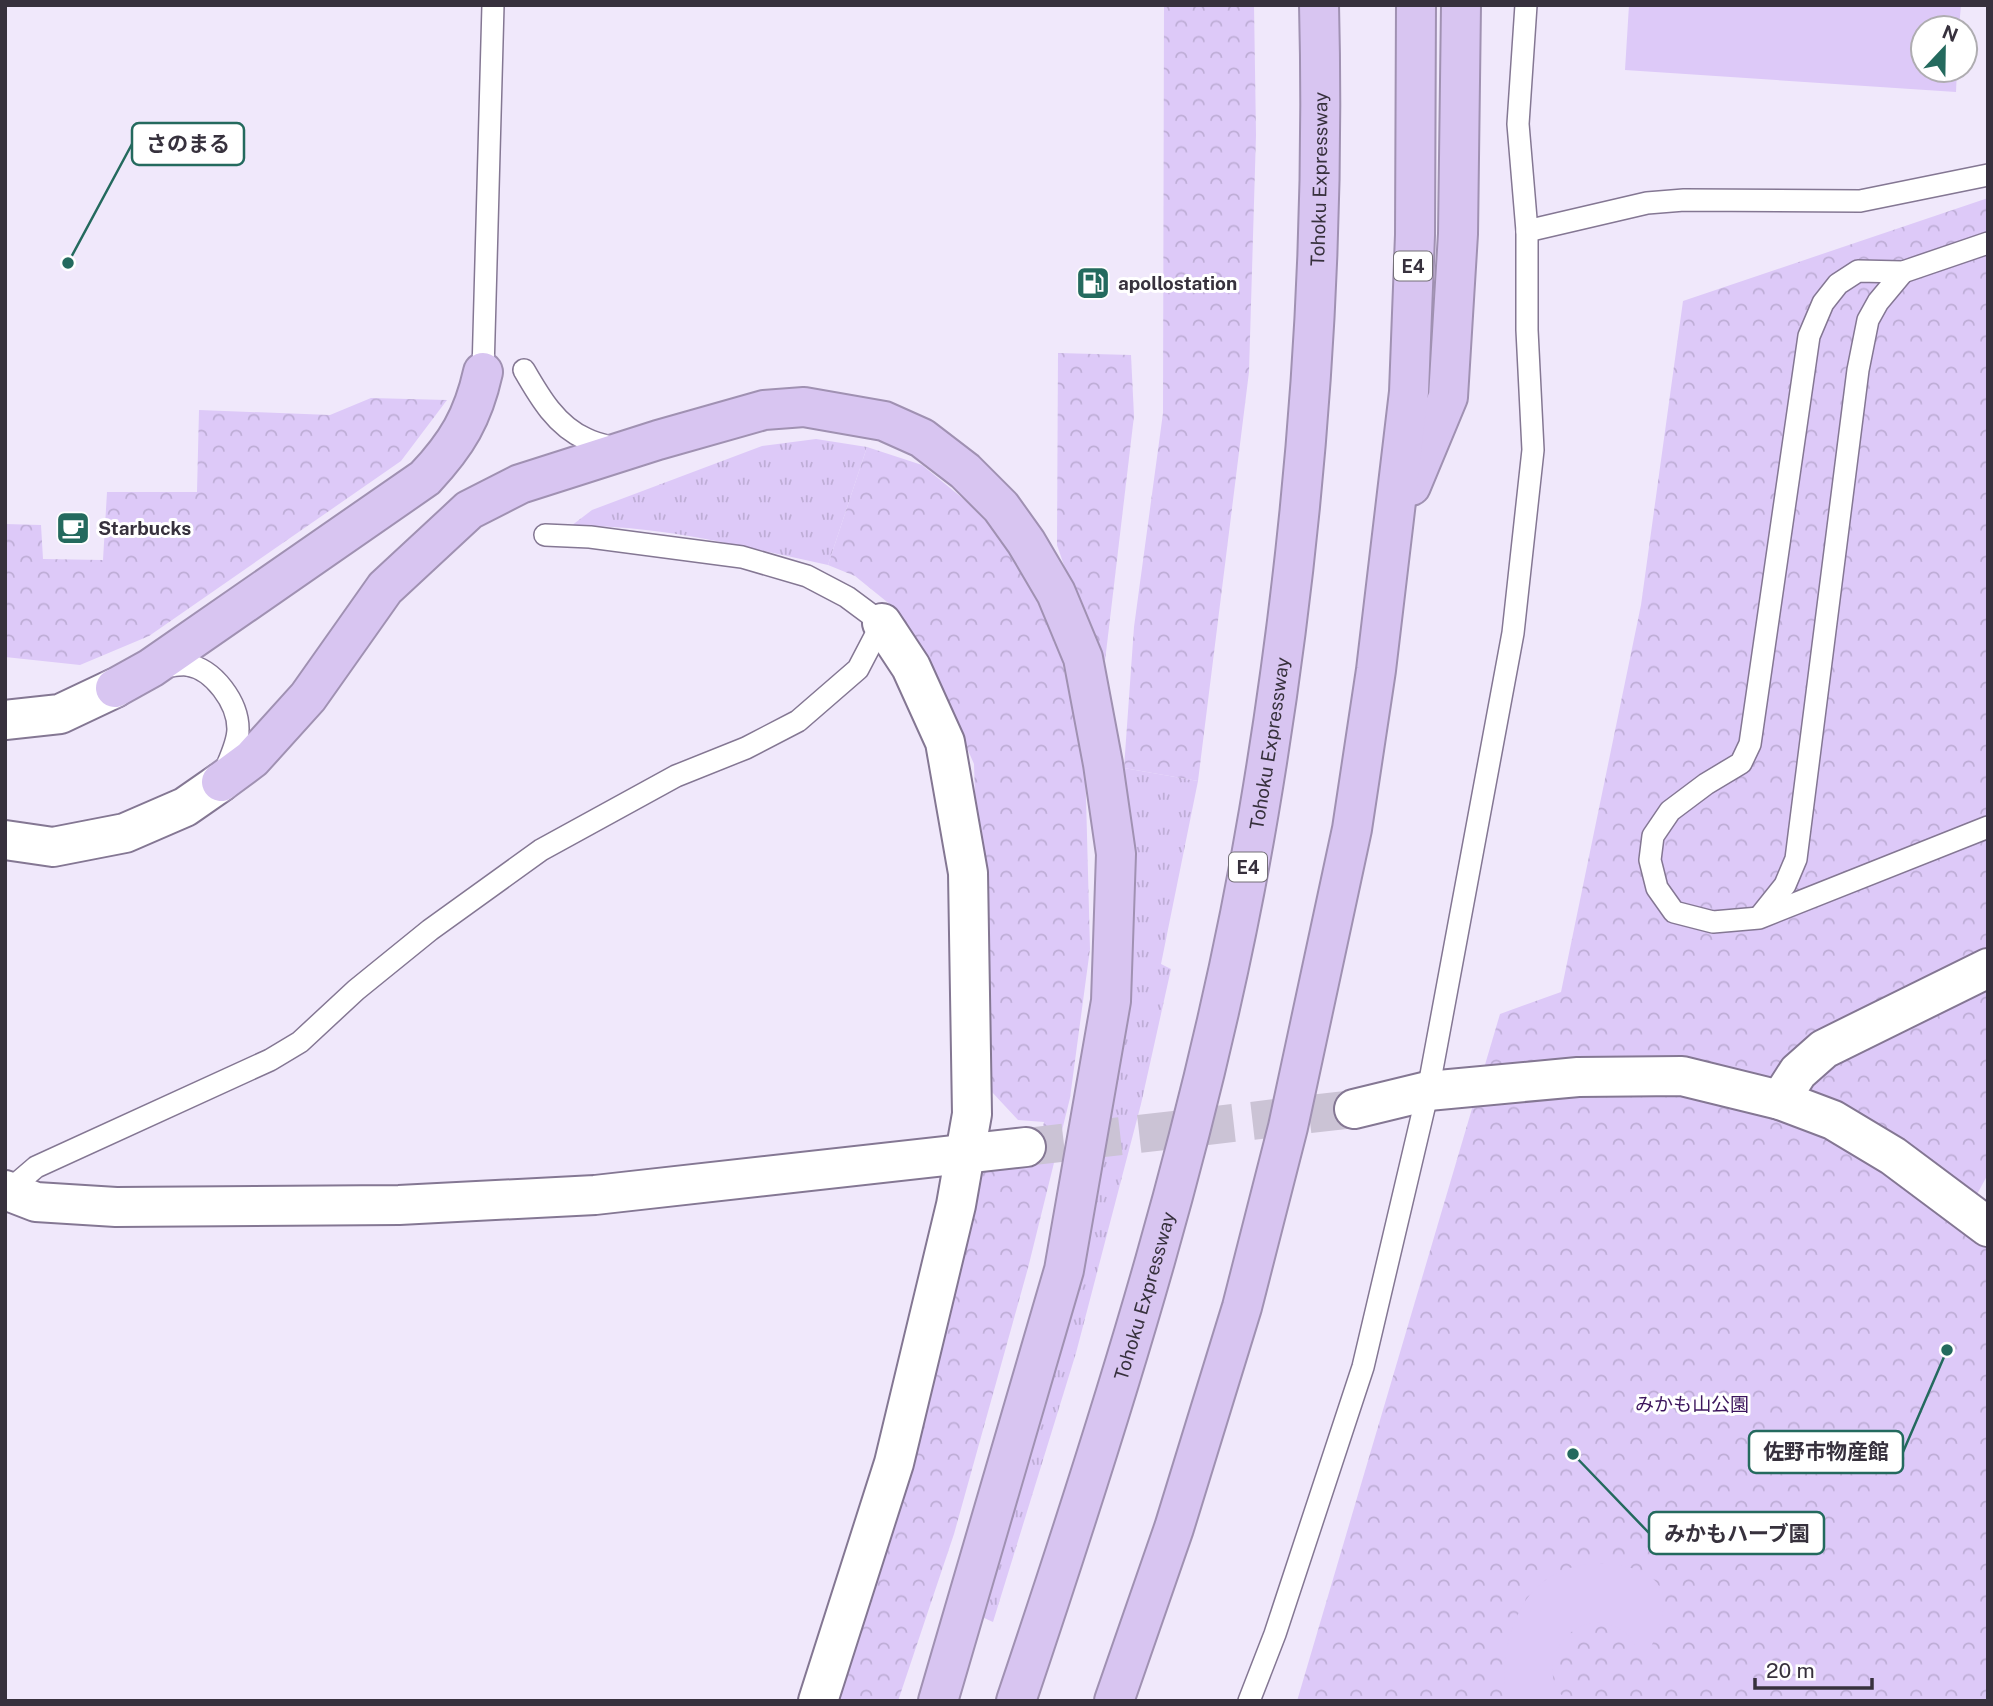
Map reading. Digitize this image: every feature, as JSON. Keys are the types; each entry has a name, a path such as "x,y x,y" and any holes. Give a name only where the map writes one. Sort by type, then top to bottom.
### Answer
{"highway":[{"name":"Tohoku Expressway","path":"1016,1701 1084,1498 1150,1275 1197,1100 1230,958 1259,814 1282,658 1310,401 1319,231 1319,5"},
{"name":"E4","path":"1114,1701 1174,1528 1238,1320 1288,1127 1352,829 1376,670 1409,391 1415,235 1416,5"},
{"path":"1394,526 1448,397 1458,234 1461,5"},
{"path":"115,688 150,668 425,478 450,452 467,422 484,372"},
{"path":"221,782 252,759 308,698 385,588 469,510 520,484 764,410 804,407 884,421 922,438 965,471 1000,507 1027,542 1056,593 1083,658 1103,764 1116,854 1111,1001 1064,1270 938,1701"}],"street":[{"path":"818,1701 894,1463 956,1205 972,1114 968,873 945,742 911,667 882,623"},
{"path":"5,720 60,714 115,688"},
{"path":"5,840 53,847 125,833 185,807 221,782"},
{"path":"1780,1100 1798,1072 1824,1049 1988,968"},
{"path":"1354,1109 1428,1091 1578,1077 1682,1076 1780,1100 1833,1120 1893,1156 1988,1227"},
{"path":"6,1190 36,1202 116,1207 399,1205 595,1195 1026,1147"}],"lane":[{"path":"484,372 492,5"},
{"path":"1249,1701 1275,1634 1363,1367 1428,1091 1513,633 1532,450 1527,330 1527,231 1518,124 1526,5"},
{"path":"1527,231 1647,203 1684,200 1860,201 1988,174"},
{"path":"1988,243 1903,272 1858,271 1838,284 1823,303 1809,336 1750,744 1741,763 1706,784 1670,811 1653,836 1650,860 1657,888 1674,912 1713,922 1759,918 1988,827"},
{"path":"1759,918 1785,885 1796,859 1858,370 1868,320 1878,302 1903,272"},
{"path":"524,370 542,402 564,425 584,439 623,451"},
{"path":"6,1190 36,1167 270,1060 300,1042 356,990 430,930 541,850 676,776 746,747 798,721 858,670 882,623 847,597 807,576 742,557 590,537 545,535"},
{"path":"150,668 188,665 206,674 224,691 235,710 238,730 221,782"}],"green space":[{"path":"1164,5 1254,5 1256,135 1249,372 1198,781 1124,768 1134,627 1163,413"},
{"path":"1629,5 1961,5 1960,14 1909,14 1909,84 1956,84 1956,92 1625,70"},
{"name":"みかも山公園","path":"1988,198 1988,1174 1975,1198 1988,1206 1988,1701 1297,1701 1500,1014 1561,992 1641,605 1683,301"},
{"path":"1058,353 1131,355 1134,416 1105,661 1071,586 1057,545"},
{"path":"371,398 447,400 401,461 149,636 80,665 5,657 5,524 41,525 43,559 103,560 107,492 197,492 199,410 330,415"},
{"path":"816,439 867,447 828,565 668,533 604,526 571,526 592,510 762,446"},
{"path":"867,447 922,465 1005,533 1054,627 1085,759 1090,949 1070,1098 1028,1268 954,1534 898,1701 834,1701 975,1167 1037,1154 1044,1122 1018,1120 991,1091 984,1075 974,764 943,693 897,610 855,576 828,565"},
{"path":"1124,768 1198,781 1161,964 1171,969 1141,1104 1076,1353 993,1622 982,1617 1077,1285 1112,1114 1132,871"},
{"path":"1599,1563 1645,1573 1660,1587 1663,1611 1645,1663 1624,1632 1606,1624 1590,1623 1575,1630 1563,1641 1555,1655 1552,1671 1556,1687 1568,1701 1509,1701 1504,1677 1506,1653 1517,1617 1525,1602 1535,1589 1562,1571"}],"tunnel":[{"path":"1026,1147 1354,1109"}],"place":[{"name":"さのまる","path":"68,263"},
{"name":"apollostation","path":"1093,283"},
{"name":"Starbucks","path":"73,528"},
{"name":"佐野市物産館","path":"1947,1350"},
{"name":"みかもハーブ園","path":"1573,1454"}]}
